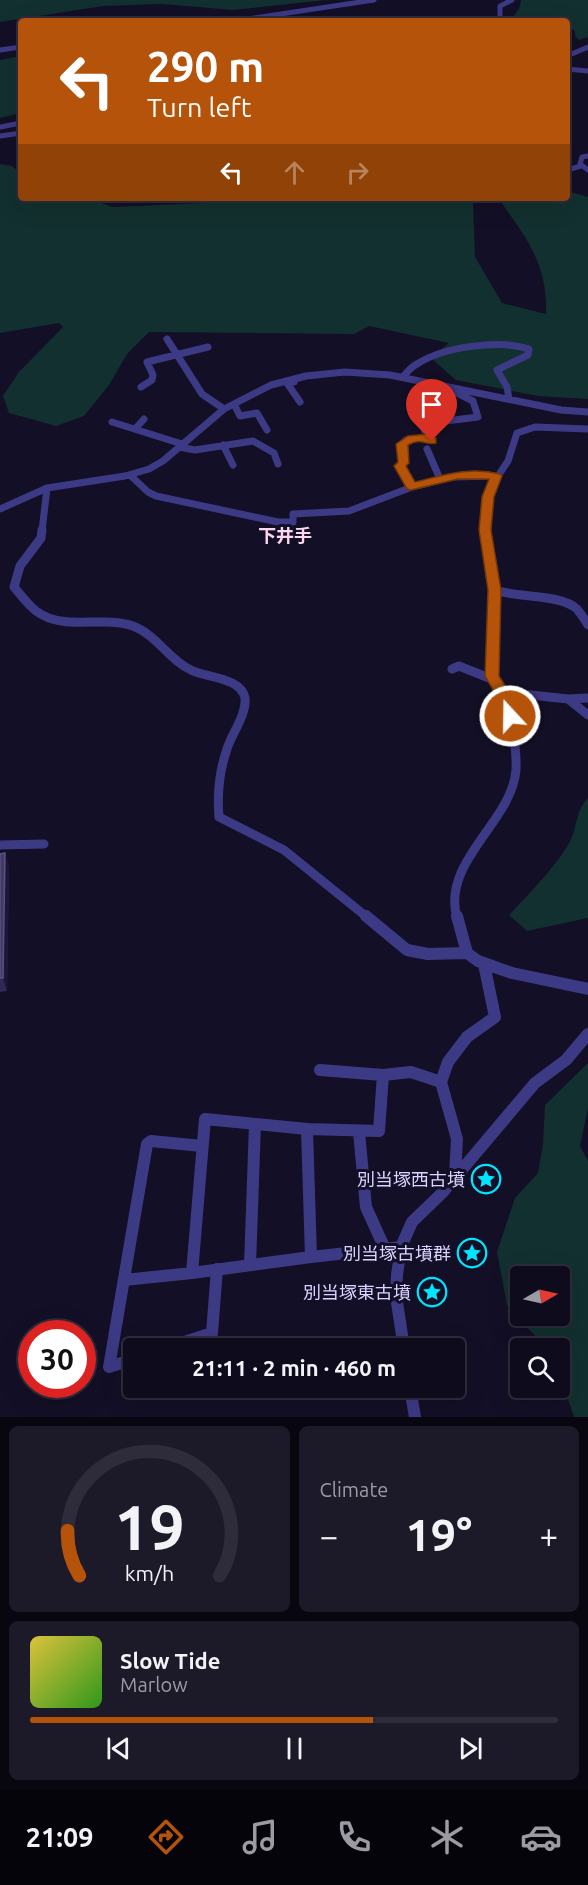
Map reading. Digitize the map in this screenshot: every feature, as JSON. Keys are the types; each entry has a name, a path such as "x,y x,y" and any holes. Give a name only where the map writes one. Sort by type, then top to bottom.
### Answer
{"street":[{"path":"254,18 374,0"},
{"path":"500,16 500,6 512,0"},
{"path":"0,50 18,47"},
{"path":"570,55 588,47"},
{"path":"570,69 588,71"},
{"path":"0,127 18,124"},
{"path":"0,136 18,133"},
{"path":"580,166 582,157 588,156"},
{"path":"570,169 580,166 588,170"},
{"path":"167,339 202,394 224,409"},
{"path":"403,377 416,365 450,351 506,345 525,346 529,349 528,355 497,370 507,387 509,399"},
{"path":"141,387 152,380 153,375 147,362 208,347"},
{"path":"0,509 47,488 130,475 149,469 224,409 271,385 306,375 361,372 403,377 561,410 588,412"},
{"path":"300,402 287,383 328,377 329,373"},
{"path":"440,479 422,424 476,419 478,417 473,401 457,394 458,389"},
{"path":"234,404 240,417 257,413 267,430"},
{"path":"135,429 144,419"},
{"path":"112,422 195,450 247,441 260,443 274,453 278,464"},
{"path":"467,953 454,906 455,888 466,864 511,791 516,770 510,716 502,692 492,676 495,590 485,530 488,497 496,476 508,462 518,433 522,430 535,428 588,429"},
{"path":"411,487 400,466 404,463 402,444 406,440 427,437"},
{"path":"224,445 233,465"},
{"path":"130,475 148,492 156,496 278,522 293,522 293,514 349,511 411,487 440,479 478,473 496,476"},
{"path":"47,488 42,538 20,566 14,587 37,612 54,621 122,623 135,626 147,633 174,662 195,673 235,685 243,693 245,703 227,745 219,773 217,795 219,816 284,850 407,950 428,954 467,953 484,964 512,974 588,989"},
{"path":"495,590 509,596 550,598 576,608 588,625"},
{"path":"452,669 459,666 494,680"},
{"path":"502,692 568,699 588,698"},
{"path":"568,699 588,714"},
{"path":"0,845 44,844"},
{"path":"455,1176 457,1139 441,1082 448,1062 462,1043 495,1017 484,964"},
{"path":"402,1338 396,1296 401,1247 412,1222 535,1083 566,1060 588,1034"},
{"path":"320,1070 383,1075 411,1072 441,1082"},
{"path":"192,1273 205,1119 307,1129 379,1131 383,1075"},
{"path":"250,1265 255,1124"},
{"path":"307,1129 311,1257"},
{"path":"359,1132 366,1207 385,1249"},
{"path":"123,1363 109,1367 147,1144 151,1141 202,1146"},
{"path":"124,1280 401,1247"},
{"path":"197,1338 212,1333 217,1269"},
{"path":"412,1398 415,1417"}],"green space":[{"path":"0,0 326,0 233,10 161,4 103,6 0,22"},
{"path":"521,0 588,0 588,37 579,40 575,36 575,31 570,27 570,18 516,18 514,15 519,9"},
{"path":"18,57 18,114 0,118 0,60"},
{"path":"0,164 12,166 18,171 18,201 95,201 113,207 250,201 472,201 475,257 502,303 546,314 546,296 539,266 526,239 500,201 570,201 570,192 588,197 588,399 538,396 456,380 431,358 449,343 369,326 354,334 149,332 127,354 109,385 84,416 56,426 9,413 3,396 19,372 63,327 59,323 0,333"},
{"path":"588,798 588,918 527,931 509,915 544,877 568,846 582,806"},
{"path":"588,1063 588,1108 580,1146 588,1161 588,1417 574,1417 568,1398 570,1398 570,1338 537,1338 526,1326 570,1326 570,1266 510,1266 510,1308 507,1305 497,1252 515,1198 538,1173 543,1144 545,1105"}],"building":[{"path":"5,853 3,978 0,978 0,854"}],"place":[{"name":"別当塚西古墳","path":"486,1179"},
{"name":"別当塚古墳群","path":"472,1253"},
{"name":"別当塚東古墳","path":"432,1292"}],"district":[{"name":"下井手","path":"285,535"}],"route":[{"path":"432,441 427,437 412,438 402,444 404,463 400,466 411,487 458,475 478,473 496,476 488,497 485,530 495,590 492,676 502,692 510,716"}]}
